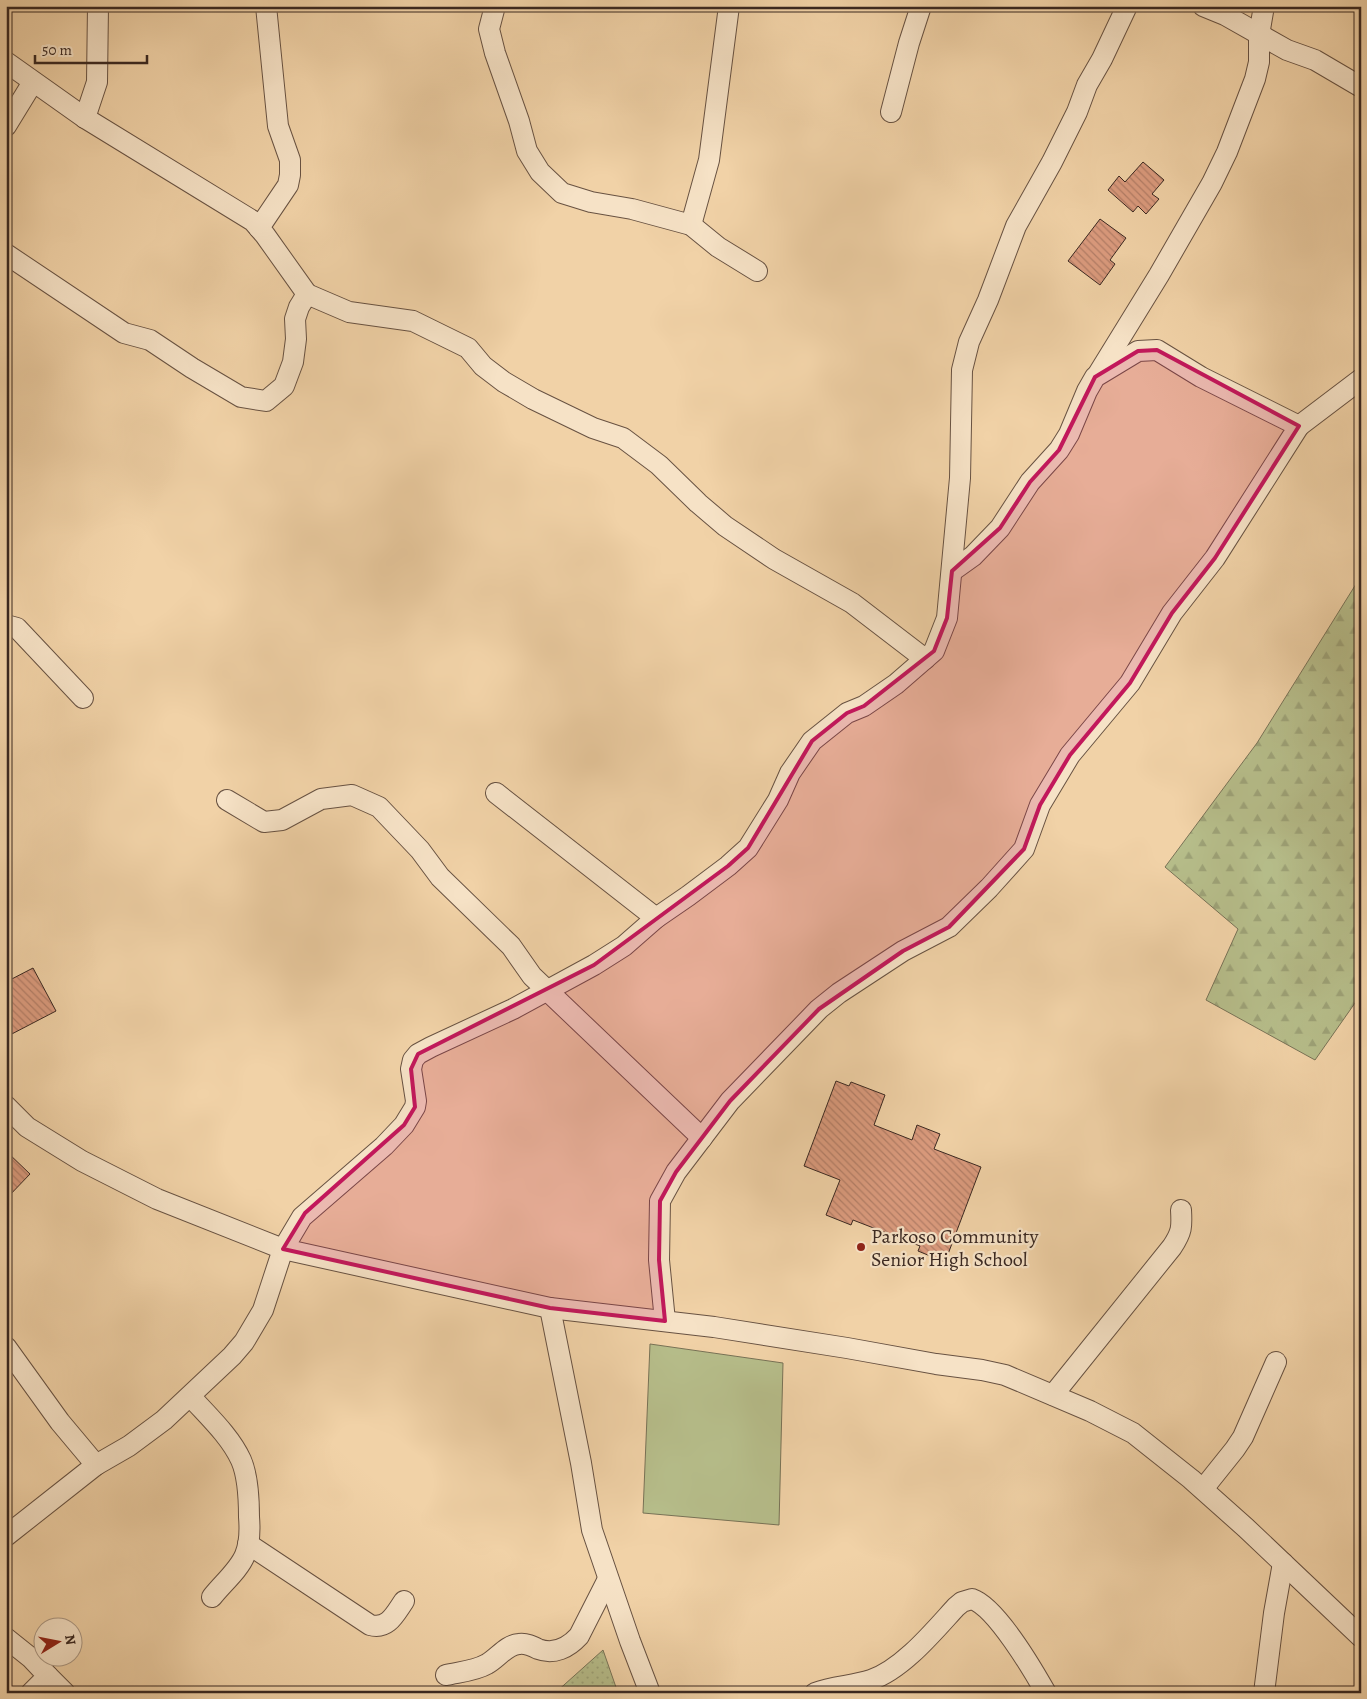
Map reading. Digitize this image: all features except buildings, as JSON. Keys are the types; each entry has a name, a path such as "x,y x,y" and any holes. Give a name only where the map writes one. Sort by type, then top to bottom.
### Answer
{"street":[{"path":"85,118 97,82 98,6"},
{"path":"259,228 288,185 290,175 290,160 278,126 266,6"},
{"path":"495,6 489,29 495,53 519,121 527,151 540,172 562,193 591,202 632,209 691,225 718,247 757,271"},
{"path":"691,225 709,160 729,6"},
{"path":"891,112 921,6"},
{"path":"6,1536 96,1465 129,1446 150,1431 191,1397 244,1342 262,1310 283,1249 305,1213 384,1146 404,1125 416,1101 411,1069 413,1060 418,1054 547,992 594,965 624,946 656,918 728,866 748,848 778,800 790,773 812,741 847,714 864,706 896,684 934,651 948,618 960,478 962,370 969,342 988,300 1016,226 1052,162 1127,6"},
{"path":"1203,6 1225,15 1287,50 1315,60 1361,87"},
{"path":"952,571 973,556 1000,528 1030,482 1059,450 1069,434 1087,391 1140,308 1212,183 1227,152 1259,62 1259,35 1264,6"},
{"path":"6,62 85,118 253,221 307,294 349,312 413,321 468,348 483,366 504,382 532,399 593,428 623,438 659,465 725,526 774,559 852,602 925,659"},
{"path":"6,126 33,82"},
{"path":"6,254 124,332 150,340 241,397 266,401 284,386 294,362 295,319 299,307 307,294"},
{"path":"1095,378 1138,351 1157,350 1201,376 1299,426"},
{"path":"665,1321 659,1260 660,1201 676,1172 730,1101 819,1009 839,993 903,951 949,927 989,888 1024,849 1040,805 1070,755 1130,683 1172,612 1215,558 1299,426 1361,379"},
{"path":"6,626 17,628 83,698"},
{"path":"496,793 656,918"},
{"path":"227,800 264,822 282,820 321,799 352,795 379,806 420,850 440,877 512,946 532,976 547,992 702,1138"},
{"path":"6,1106 27,1126 82,1162 157,1199 283,1249 550,1308 665,1321 847,1348 1004,1375 1090,1411 1133,1433 1202,1489 1361,1637"},
{"path":"1053,1395 1172,1247 1180,1235 1182,1227 1181,1210"},
{"path":"550,1308 581,1463 592,1530 630,1642 650,1693"},
{"path":"6,1347 60,1422 96,1465"},
{"path":"1202,1489 1235,1449 1242,1437 1276,1362"},
{"path":"191,1397 224,1434 241,1461 249,1501 248,1544 243,1560 212,1596"},
{"path":"248,1544 370,1625 378,1627 384,1625 404,1602"},
{"path":"1264,1693 1274,1613 1283,1563"},
{"path":"446,1675 473,1670 487,1664 506,1649 519,1644 526,1644 552,1652 572,1643 579,1636 608,1579"},
{"path":"814,1693 866,1681 884,1673 919,1646 956,1607 962,1602 972,1599 984,1606 1024,1655 1046,1693"},
{"path":"6,1638 31,1658 65,1693"},
{"path":"31,1693 48,1676"}],"highlighted area":[{"path":"1157,350 1299,426 1215,558 1172,613 1130,683 1070,755 1040,805 1024,849 949,927 903,951 819,1009 730,1101 676,1172 660,1201 659,1260 665,1321 550,1308 283,1249 305,1213 404,1125 415,1107 411,1069 418,1054 594,965 728,866 748,848 812,741 847,713 864,706 934,651 947,618 952,571 1000,528 1030,482 1059,450 1095,377 1138,351"}],"green space":[{"path":"1361,576 1361,1008 1355,1003 1315,1060 1206,1000 1238,929 1165,867 1257,743"},
{"path":"650,1344 783,1363 779,1525 643,1513"},
{"path":"603,1650 618,1693 555,1693"}],"place":[{"name":"Parkoso Community Senior High School","path":"861,1247"}]}
